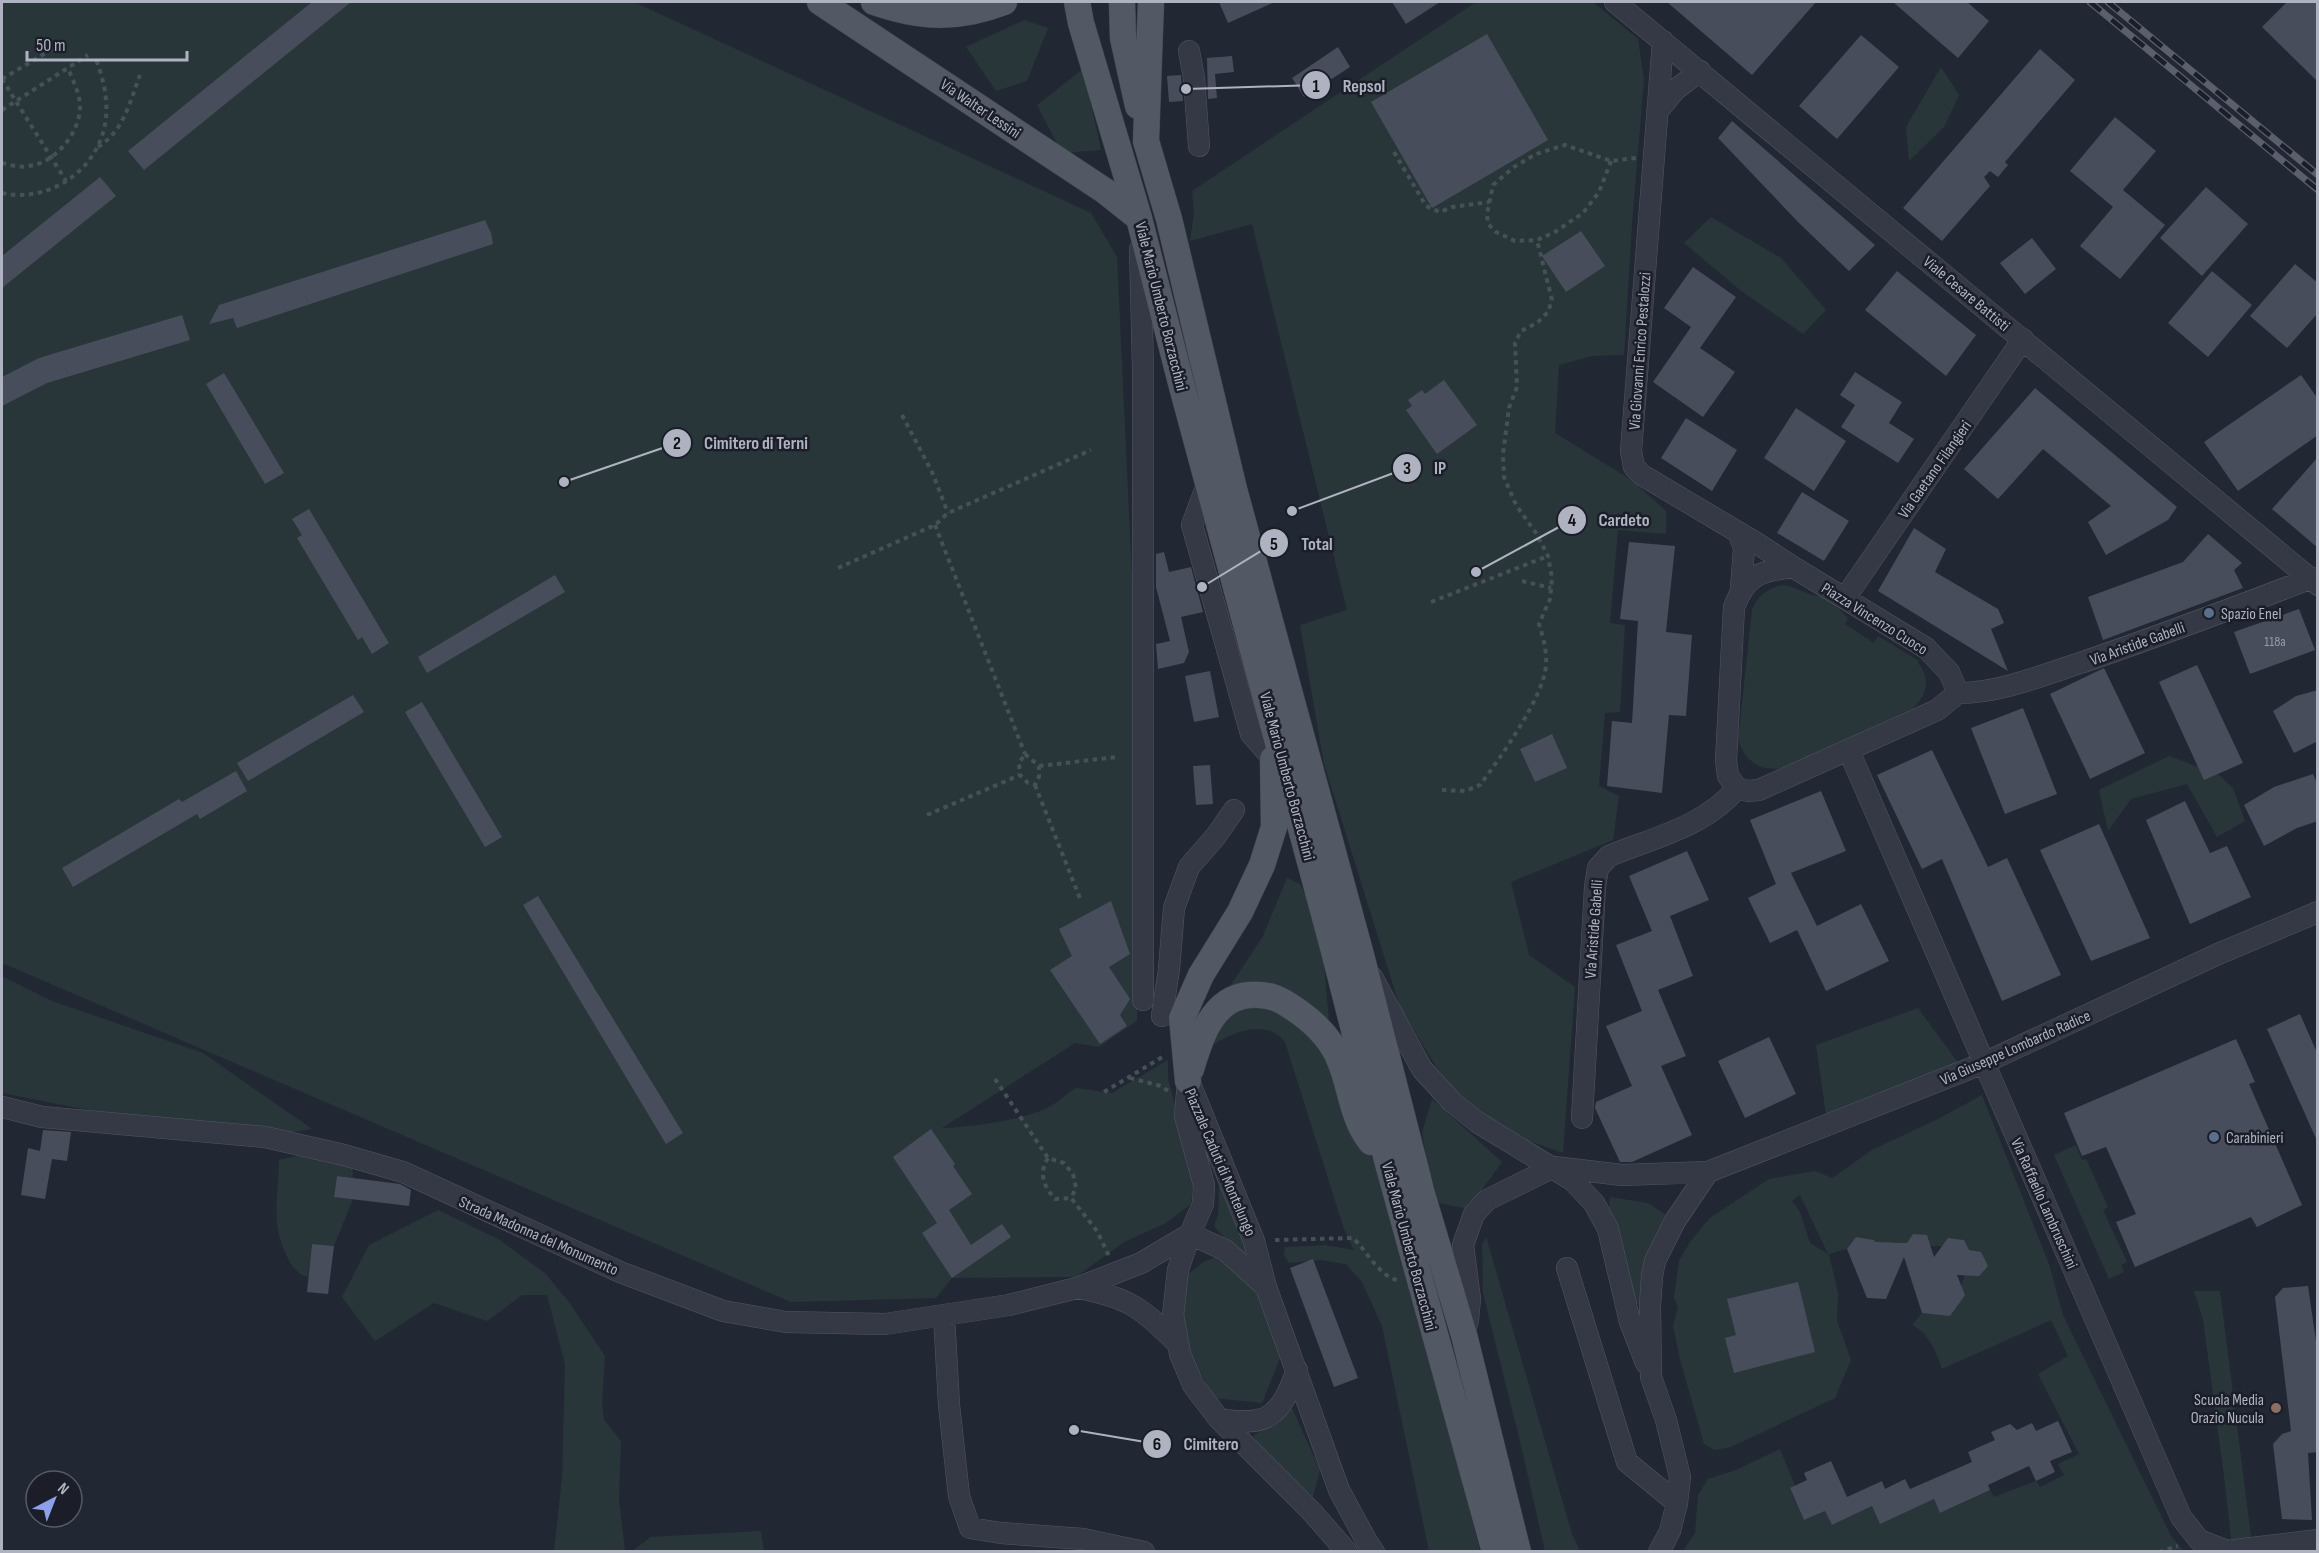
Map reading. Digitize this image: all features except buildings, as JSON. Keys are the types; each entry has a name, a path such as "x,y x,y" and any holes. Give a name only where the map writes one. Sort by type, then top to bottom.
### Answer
{"main road":[{"name":"Via Walter Lessini","path":"820,2 1105,191 1139,218"},
{"path":"874,2 902,11 936,16 958,15 995,5"},
{"name":"Viale Mario Umberto Borzacchini","path":"1077,2 1081,23 1139,218 1208,482 1243,659 1273,723 1387,1160 1495,1551"},
{"path":"1122,2 1123,38 1146,141"},
{"name":"Viale Mario Umberto Borzacchini","path":"1152,2 1146,141 1169,219 1234,489 1361,955 1422,1194 1464,1335 1518,1551"},
{"path":"1188,1081 1182,1018 1201,975 1240,912 1262,865 1274,827 1273,723"},
{"path":"1188,1081 1198,1044 1212,1016 1237,996 1265,995 1281,999 1319,1027 1340,1060 1362,1131 1387,1160"}],"street":[{"name":"Viale Cesare Battisti","path":"1615,2 2315,582"},
{"name":"Via Giovanni Enrico Pestalozzi","path":"1663,41 1631,451 1634,467 1642,476 1793,567"},
{"path":"1189,51 1194,78 1199,146"},
{"path":"1658,112 1675,90 1700,71"},
{"path":"1139,218 1143,368 1143,1000"},
{"name":"Via Gaetano Filangieri","path":"1845,598 2023,339"},
{"path":"1738,532 1744,548 1741,589 1734,607 1726,760 1728,776 1737,788 1748,791 1759,790 1937,710 1958,693"},
{"path":"1741,589 1752,578 1772,569 1793,567"},
{"name":"Piazza Vincenzo Cuoco","path":"1793,567 1926,648 1949,672 1958,693"},
{"name":"Via Aristide Gabelli","path":"1958,693 1976,693 2029,680 2315,582"},
{"path":"1243,659 1251,734 1274,759"},
{"name":"Via Raffaello Lambruschini","path":"1849,751 2181,1517 2199,1540 2227,1551 2318,1540"},
{"name":"Via Aristide Gabelli","path":"1582,1118 1598,868 1609,856 1704,817 1725,802 1737,788"},
{"path":"1162,1016 1174,908 1189,867 1216,836 1234,810"},
{"name":"Via Giuseppe Lombardo Radice","path":"1554,1167 1622,1175 1708,1172 1984,1063 2218,954 2318,912"},
{"name":"Via Giuseppe Lombardo Radice","path":"1361,955 1422,1069 1452,1102 1477,1122 1572,1180 1594,1203 1608,1229 1630,1322 1666,1420 1680,1477 1670,1531 1659,1551"},
{"name":"Piazzale Caduti di Montelungo","path":"1188,1081 1185,1116 1204,1185 1203,1204 1178,1270 1173,1315 1180,1354 1193,1385 1219,1419 1312,1512 1347,1551"},
{"name":"Piazzale Caduti di Montelungo","path":"1188,1081 1254,1241 1266,1287 1339,1490 1374,1551"},
{"name":"Strada Madonna del Monumento","path":"2,1107 42,1117 265,1137 344,1155 403,1172 620,1272 723,1311 786,1322 885,1324 1009,1305 1077,1288 1141,1263 1190,1234"},
{"path":"1464,1335 1470,1299 1462,1245 1474,1214 1487,1200 1554,1167"},
{"name":"Via Giuseppe Lombardo Radice","path":"1651,1377 1650,1306 1655,1261 1675,1221 1708,1172"},
{"name":"Piazzale Caduti di Montelungo","path":"1190,1234 1225,1250 1266,1287"},
{"path":"1567,1268 1627,1462 1677,1503"},
{"name":"Strada Madonna del Monumento","path":"1077,1288 1107,1293 1134,1305 1178,1344"},
{"path":"944,1315 949,1405 959,1496 970,1528 1001,1533 1083,1539 1144,1551"},
{"path":"1219,1419 1243,1423 1259,1422 1273,1413 1287,1396 1297,1370"}],"path":[{"path":"61,44 2,79 66,181"},
{"path":"2,110 87,55"},
{"path":"2,193 35,195 66,181 92,158 105,128 107,109 101,73 95,57"},
{"path":"2,163 30,166 50,157 69,140 78,123 80,109 79,91 68,68"},
{"path":"98,147 109,140 119,128 140,75"},
{"path":"1611,160 1599,192 1583,213 1555,232 1537,240 1515,241 1496,232 1488,224 1487,214 1493,185 1514,167 1536,154 1565,145 1611,160 1635,158 1654,163"},
{"path":"1394,152 1426,206 1440,212 1452,207 1490,202"},
{"path":"1442,790 1465,791 1480,785 1538,698 1546,666 1545,643 1539,624 1550,600 1552,578 1548,556 1516,505 1504,477 1503,454 1509,408 1517,387 1515,343 1521,331 1537,323 1548,312 1552,300 1537,240"},
{"path":"902,415 932,472 948,513"},
{"path":"838,568 935,525 948,513 1091,450"},
{"path":"935,525 1025,754 1039,765 1117,757"},
{"path":"1431,602 1548,556"},
{"path":"1522,581 1551,588"},
{"path":"1025,754 1019,763 1020,775 1028,783 1035,785"},
{"path":"1039,765 1039,777 1035,785 1081,901"},
{"path":"927,815 1020,775"},
{"path":"1104,1092 1170,1052"},
{"path":"1129,1077 1161,1086 1174,1096 1185,1116"},
{"path":"995,1079 1048,1158 1064,1163 1073,1174 1076,1188 1071,1198"},
{"path":"1048,1158 1043,1166 1043,1185 1055,1199 1071,1198"},
{"path":"1071,1198 1097,1231 1118,1272"},
{"path":"1254,1241 1353,1238 1392,1279 1421,1284"}],"shaded area":[{"path":"2,2 634,2 1091,213 1117,257 1138,706 1137,1021 1099,1047 1075,1043 942,1128 1026,1116 1049,1107 1076,1088 1112,1093 1168,1060 1168,1079 1194,1176 1191,1204 1166,1223 1124,1242 1076,1277 952,1278 936,1298 791,1302 2,963"},
{"path":"1476,2 1593,2 1638,39 1644,79 1624,355 1592,356 1559,365 1555,433 1630,479 1666,511 1666,534 1618,530 1610,623 1625,625 1620,712 1605,713 1599,786 1619,796 1613,840 1511,882 1529,955 1575,987 1563,1153 1509,1131 1486,1117 1459,1094 1437,1068 1400,1007 1324,764 1300,625 1347,610 1252,224 1190,241 1194,213 1192,191"},
{"path":"1024,20 1048,28 1027,81 996,91 966,47"},
{"path":"1941,67 1959,95 1944,127 1909,161 1906,127"},
{"path":"1083,69 1101,150 1062,153 1037,105"},
{"path":"1711,217 1781,258 1826,310 1803,334 1740,290 1684,243"},
{"path":"1782,585 1816,596 1827,597 1848,618 1845,624 1874,643 1878,636 1919,661 1925,675 1926,687 1922,698 1913,708 1786,767 1770,769 1750,760 1738,740 1752,610 1764,593"},
{"path":"2169,756 2219,775 2233,788 2245,821 2217,837 2187,784 2131,799 2108,831 2099,790"},
{"path":"1287,878 1300,884 1321,930 1329,1020 1285,999 1229,988 1263,936"},
{"path":"2,976 52,1001 203,1053 312,1129 241,1140 2,1093"},
{"path":"1265,1001 1318,1037 1349,1114 1384,1181 1480,1551 1429,1551 1382,1326 1362,1282 1346,1264 1320,1260 1289,1263 1284,1255 1285,1247 1325,1245 1354,1250 1344,1229 1285,1042 1278,1035 1260,1029 1231,1035 1213,1045 1221,1027 1232,1015 1246,1007"},
{"path":"1918,1008 1959,1064 1829,1136 1816,1045"},
{"path":"1982,1095 2049,1264 2063,1315 2171,1536 2184,1551 1683,1551 1695,1533 1698,1495 1708,1479 1736,1470 1780,1449 1795,1486 1790,1489 1804,1520 1825,1511 1832,1525 1872,1506 1880,1523 1934,1499 1941,1513 1990,1490 1994,1497 2036,1481 2040,1487 2064,1475 2058,1464 2079,1454 2038,1374 2068,1356 2051,1320 1942,1369 1935,1350 1927,1338 1912,1325 1922,1313 1950,1315 1964,1278 1967,1249 1964,1240 1948,1238 1942,1246 1931,1246 1927,1236 1913,1234 1907,1243 1893,1242 1886,1251 1876,1249 1874,1240 1857,1237 1847,1249 1829,1254 1838,1293 1837,1321 1851,1360 1835,1398 1731,1447 1714,1450 1704,1444 1679,1356 1673,1325 1678,1307 1674,1297 1679,1261 1690,1242 1710,1218 1769,1179 1815,1171 1832,1178 1872,1150","holes":["1800,1195 1828,1254 1810,1243 1800,1212 1792,1201"]},
{"path":"1432,1099 1502,1162 1468,1209 1439,1203 1422,1133"},
{"path":"2076,1145 2082,1160 2086,1159 2108,1207 2103,1210 2127,1262 2121,1265 2124,1272 2109,1279 2054,1155"},
{"path":"297,1156 352,1165 353,1178 337,1176 334,1196 353,1199 334,1246 312,1244 308,1277 296,1270 286,1255 277,1222 279,1160"},
{"path":"1224,1182 1253,1249 1246,1254 1214,1226 1218,1215 1219,1185"},
{"path":"1610,1197 1648,1203 1676,1222 1640,1306 1621,1289 1607,1223"},
{"path":"438,1210 498,1239 545,1273 568,1301 605,1356 602,1403 604,1420 621,1441 619,1500 625,1551 554,1551 562,1478 565,1364 547,1295 522,1295 487,1321 434,1303 375,1341 342,1297 369,1245"},
{"path":"1486,1237 1572,1534 1580,1551 1545,1551 1483,1293 1482,1245"},
{"path":"1222,1255 1258,1274 1280,1358 1262,1403 1214,1398 1181,1338 1182,1279 1205,1261"},
{"path":"2194,1291 2220,1291 2252,1544 2232,1547 2203,1320"},
{"path":"1292,1408 1320,1470 1313,1497 1270,1461 1253,1436"},
{"path":"761,1531 764,1551 632,1551 651,1537"}],"railway":[{"path":"2090,2 2318,190"},
{"path":"2108,2 2318,175"}],"place":[{"name":"Repsol","path":"1186,89"},
{"name":"Cimitero di Terni","path":"564,482"},
{"name":"IP","path":"1292,511"},
{"name":"Cardeto","path":"1476,572"},
{"name":"Total","path":"1202,587"},
{"name":"Spazio Enel","path":"2209,613"},
{"name":"Carabinieri","path":"2214,1137"},
{"name":"Scuola Media Orazio Nucula","path":"2276,1408"},
{"name":"Cimitero","path":"1074,1430"}]}
